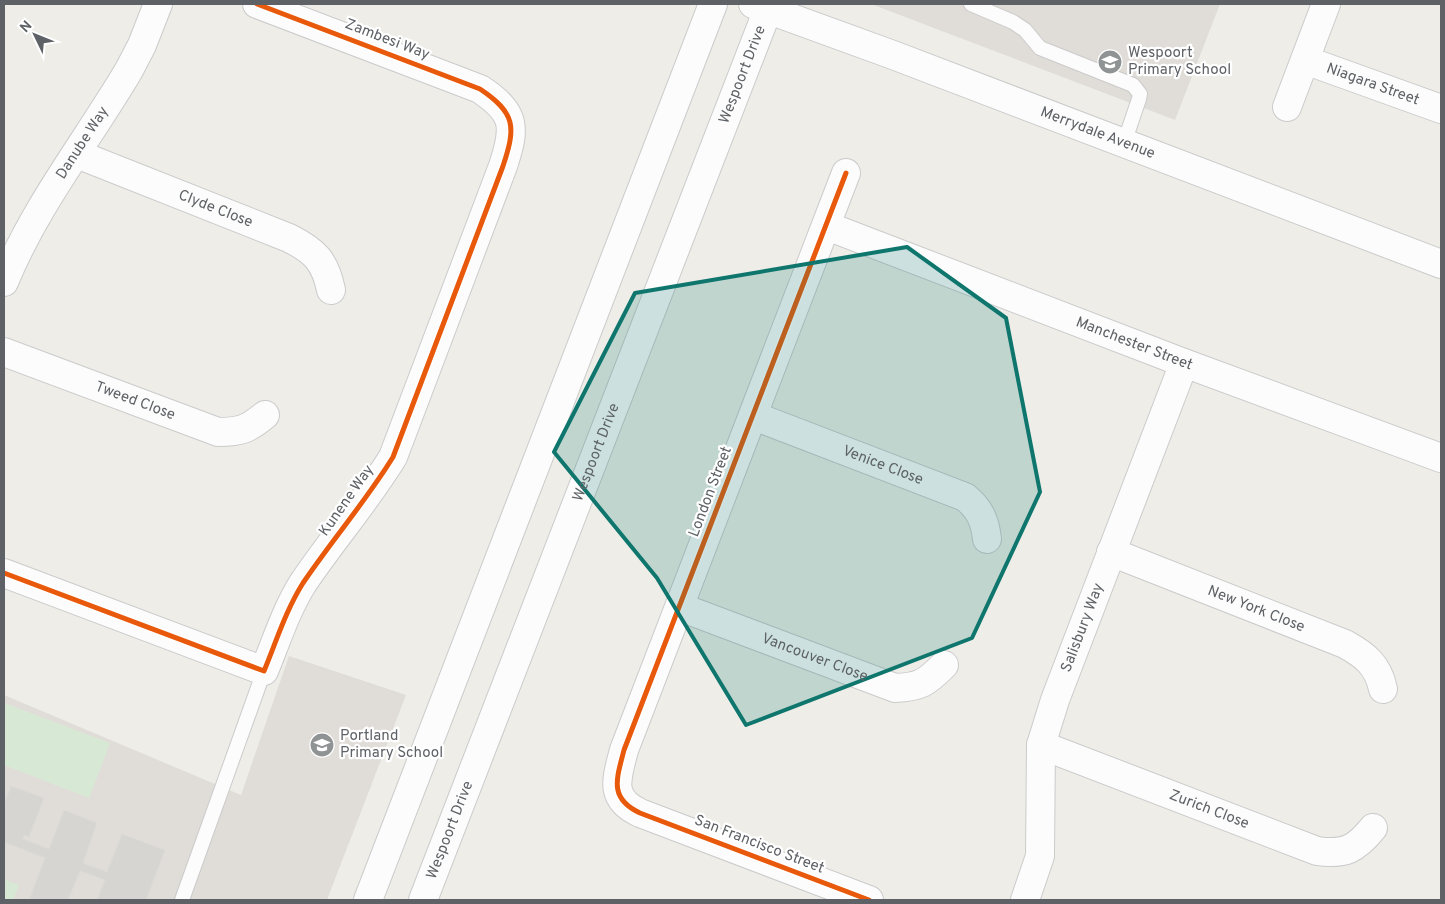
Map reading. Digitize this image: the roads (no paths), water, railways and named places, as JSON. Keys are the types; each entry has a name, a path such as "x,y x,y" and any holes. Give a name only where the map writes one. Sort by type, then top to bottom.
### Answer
{"street":[{"name":"Danube Way","path":"4,282 15,254 36,214 129,70 142,45 158,4"},
{"name":"Zambesi Way","path":"257,4 480,89"},
{"path":"368,900 713,4"},
{"path":"1287,107 1326,4"},
{"name":"Merrydale Avenue","path":"763,6 1441,264"},
{"name":"Wespoort Drive","path":"423,900 763,6"},
{"name":"Niagara Street","path":"1305,60 1441,109"},
{"name":"Kunene Way","path":"264,671 290,607 303,584 377,483 392,457 503,166 511,143 512,123 506,110 480,89"},
{"name":"Clyde Close","path":"76,154 302,244 323,265 327,272 331,290"},
{"name":"London Street","path":"640,813 628,807 619,797 616,780 624,750 846,173"},
{"name":"Manchester Street","path":"827,226 1184,363 1441,458"},
{"name":"Tweed Close","path":"4,352 218,432 234,432 249,428 265,415"},
{"name":"Salisbury Way","path":"1025,900 1040,856 1041,745 1055,700 1184,363"},
{"name":"Venice Close","path":"754,416 965,497 979,512 985,523 987,539"},
{"name":"New York Close","path":"1111,552 1345,644 1372,663 1380,674 1383,688"},
{"path":"4,573 264,671"},
{"name":"Vancouver Close","path":"680,607 895,688 915,688 928,681 944,665"},
{"name":"Zurich Close","path":"1041,745 1317,851 1332,853 1348,850 1361,843 1373,828"},
{"name":"San Francisco Street","path":"640,813 869,900"}],"lane":[{"path":"971,4 1013,22 1025,30 1040,48 1133,85 1140,94 1124,143"},
{"name":"Kunene Way","path":"182,900 264,671"}],"place":[{"name":"Wespoort Primary School","path":"1110,62"},
{"name":"Portland Primary School","path":"322,745"}]}
